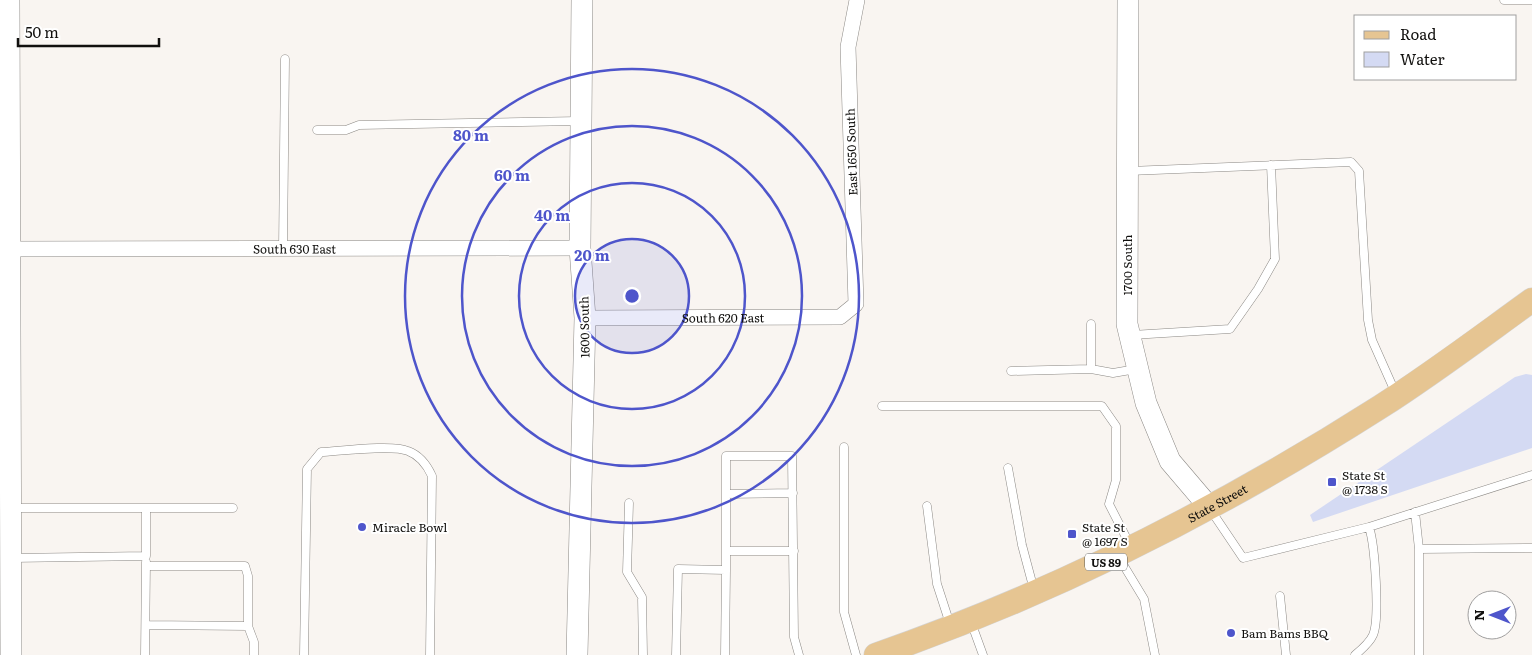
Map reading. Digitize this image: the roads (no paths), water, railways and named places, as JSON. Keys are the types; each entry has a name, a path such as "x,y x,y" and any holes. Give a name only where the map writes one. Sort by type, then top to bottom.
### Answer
{"main road":[{"name":"State Street","path":"876,655 961,625 1035,594 1125,552 1210,508 1282,468 1397,396 1528,309"}],"street":[{"path":"9,0 5,251 5,407 10,508 11,655"},
{"name":"1600 South","path":"577,655 585,318 580,248 582,0"},
{"name":"East 1650 South","path":"856,304 848,47 857,0"},
{"name":"1700 South","path":"1128,0 1127,324 1146,403 1170,461 1210,508"},
{"name":"South 630 East","path":"5,251 580,248"},
{"name":"South 620 East","path":"585,318 840,317 856,304"}],"lane":[{"path":"1504,0 1532,0"},
{"path":"283,249 285,58"},
{"path":"317,130 346,130 359,125 581,121"},
{"path":"1128,171 1351,162 1360,170 1368,320 1372,340 1397,396"},
{"path":"1130,335 1230,329 1258,289 1275,259 1271,165"},
{"path":"1091,324 1091,369"},
{"path":"1011,371 1091,369 1113,373 1138,369"},
{"path":"882,406 1102,406 1116,426 1116,480 1109,504 1125,552 1144,599 1156,655"},
{"path":"844,447 844,612 856,655"},
{"path":"304,655 307,469 321,452 398,449 415,454 427,466 432,476 430,655"},
{"path":"725,655 726,456 792,456 794,637 799,655"},
{"path":"1008,468 1022,545 1035,594"},
{"path":"1210,508 1242,558 1369,527 1532,475"},
{"path":"726,494 793,493"},
{"path":"629,503 627,572 642,597 643,655"},
{"path":"927,506 938,584 961,625 983,655"},
{"path":"10,508 233,508"},
{"path":"146,508 146,655"},
{"path":"1415,512 1419,549 1419,655"},
{"path":"1355,655 1373,636 1378,616 1373,539 1369,527"},
{"path":"1419,549 1532,548"},
{"path":"727,551 794,551"},
{"path":"11,558 146,556"},
{"path":"146,566 245,566 248,576 248,626 254,642 254,655"},
{"path":"676,655 678,569 726,570"},
{"path":"1280,596 1286,655"},
{"path":"146,625 248,626"}],"water":[{"path":"1526,374 1532,375 1532,448 1313,522 1310,515 1515,377"}],"place":[{"name":"State St @ 1738 S","path":"1332,482"},
{"name":"Miracle Bowl","path":"362,527"},
{"name":"State St @ 1697 S","path":"1072,534"},
{"name":"Bam Bams BBQ","path":"1231,633"}]}
